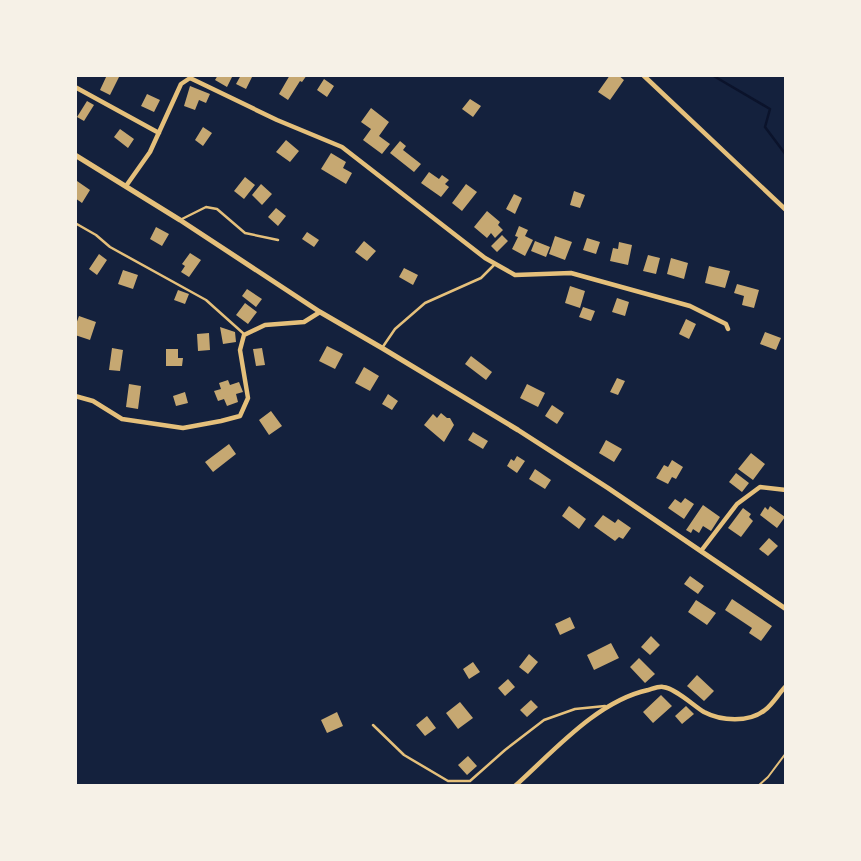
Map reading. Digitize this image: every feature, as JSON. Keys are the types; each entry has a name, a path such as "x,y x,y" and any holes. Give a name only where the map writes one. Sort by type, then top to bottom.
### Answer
{"street":[{"path":"643,75 786,209"},
{"path":"126,186 150,152 181,84 190,76 277,120 342,147 485,258 514,275 571,273 690,306 726,324 728,330"},
{"path":"75,87 159,133"},
{"path":"75,155 320,312 552,452 786,609"},
{"path":"75,396 93,401 122,419 183,428 240,416 248,398 240,350 244,334 265,325 304,322 320,312"},
{"path":"701,551 737,503 760,487 786,490"},
{"path":"515,786 584,723 635,692 664,687 687,698 705,713 731,719 750,718 764,710 786,686"}],"lane":[{"path":"180,220 206,207 217,209 245,233 278,240"},
{"path":"75,223 110,247 206,300 244,334"},
{"path":"382,348 395,329 425,303 481,278 495,264"},
{"path":"373,725 404,755 448,781 470,781 544,720 575,709 608,706"}],"path":[{"path":"758,786 786,753"}],"building":[{"path":"107,75 120,75 110,95 100,90"},
{"path":"218,75 233,75 227,87 215,80"},
{"path":"241,75 253,75 246,89 236,84"},
{"path":"290,75 307,75 288,100 279,94"},
{"path":"610,75 618,75 624,80 610,100 598,92"},
{"path":"324,79 334,86 327,97 317,90"},
{"path":"190,86 210,94 206,103 199,100 195,110 184,106"},
{"path":"147,94 160,100 154,112 141,106"},
{"path":"470,99 481,106 473,117 462,109"},
{"path":"87,101 94,105 84,121 77,117"},
{"path":"371,108 389,122 379,136 390,144 382,154 363,140 371,129 361,122"},
{"path":"203,127 212,133 203,146 195,140"},
{"path":"120,129 134,139 128,148 114,137"},
{"path":"286,140 299,151 290,162 276,152"},
{"path":"400,141 406,146 403,150 421,164 414,172 390,153"},
{"path":"331,153 346,162 343,168 352,173 346,184 321,169"},
{"path":"429,172 439,179 442,175 449,180 445,184 449,187 441,197 421,183"},
{"path":"245,177 255,185 244,199 234,191"},
{"path":"77,181 90,190 82,203 75,198"},
{"path":"261,184 272,194 262,205 252,195"},
{"path":"466,184 477,192 462,211 452,203"},
{"path":"574,191 585,195 580,208 570,205"},
{"path":"514,194 522,198 515,214 506,209"},
{"path":"276,208 286,216 278,226 268,217"},
{"path":"487,211 500,222 498,225 503,230 495,238 491,233 487,238 474,227"},
{"path":"519,226 528,230 525,236 533,240 525,256 512,249 518,237 515,236"},
{"path":"156,227 169,234 162,246 150,239"},
{"path":"307,232 319,240 314,247 302,239"},
{"path":"502,235 508,241 497,252 491,246"},
{"path":"555,236 572,242 565,260 549,254"},
{"path":"587,238 600,242 596,254 583,250"},
{"path":"364,241 376,251 367,261 355,252"},
{"path":"535,241 550,247 546,257 531,251"},
{"path":"619,242 632,245 628,265 610,261 613,248 618,249"},
{"path":"190,253 201,260 189,277 181,272 185,266 182,264"},
{"path":"99,254 107,260 97,275 89,269"},
{"path":"648,255 660,258 656,274 643,271"},
{"path":"671,258 688,263 684,279 667,274"},
{"path":"709,266 730,271 725,288 705,283"},
{"path":"404,268 418,275 413,285 399,277"},
{"path":"123,270 138,275 133,289 118,284"},
{"path":"737,284 759,290 754,308 742,305 744,296 734,293"},
{"path":"570,286 585,291 580,308 565,303"},
{"path":"247,289 262,299 256,307 242,296"},
{"path":"178,290 189,294 185,304 174,300"},
{"path":"617,298 629,302 625,316 612,312"},
{"path":"245,303 257,312 248,324 236,315"},
{"path":"583,307 595,311 591,321 579,317"},
{"path":"79,316 96,322 90,340 75,335"},
{"path":"686,319 696,324 689,339 679,334"},
{"path":"220,327 235,332 236,342 223,344"},
{"path":"765,332 781,338 776,350 760,344"},
{"path":"209,333 210,350 198,351 197,334"},
{"path":"327,346 343,354 335,369 319,361"},
{"path":"112,348 123,350 120,371 109,370"},
{"path":"262,348 265,365 256,366 253,349"},
{"path":"166,349 178,349 178,358 183,358 182,366 166,366"},
{"path":"471,356 492,372 486,380 465,364"},
{"path":"364,367 379,376 370,391 355,383"},
{"path":"617,378 625,381 618,395 610,392"},
{"path":"228,380 230,385 239,382 243,392 236,394 238,402 227,406 224,399 218,401 214,391 221,389 219,383"},
{"path":"129,384 141,386 138,409 126,407"},
{"path":"527,384 545,393 538,407 520,398"},
{"path":"185,392 188,403 176,406 173,396"},
{"path":"388,394 398,401 392,410 382,404"},
{"path":"552,405 564,413 557,424 545,416"},
{"path":"271,411 282,426 269,435 259,420"},
{"path":"441,413 450,418 454,425 444,442 424,425 433,414 437,418"},
{"path":"473,432 488,441 483,449 468,440"},
{"path":"606,440 622,449 614,462 599,453"},
{"path":"229,444 236,454 213,472 205,462"},
{"path":"751,453 765,464 753,480 738,469"},
{"path":"517,456 525,461 517,473 507,466 511,459 514,461"},
{"path":"672,460 683,467 676,479 672,477 668,484 656,478 664,465 668,467"},
{"path":"535,469 551,480 545,489 529,479"},
{"path":"736,473 749,483 742,492 729,482"},
{"path":"685,498 694,504 684,519 668,508 675,499 681,503"},
{"path":"703,505 720,517 711,531 703,526 699,533 693,529 691,533 686,530"},
{"path":"569,506 586,519 579,529 562,516"},
{"path":"770,506 785,517 777,528 760,515 765,507 768,510"},
{"path":"743,508 751,514 749,517 753,521 741,537 728,528"},
{"path":"603,515 615,523 618,519 631,528 623,539 619,537 615,541 594,526"},
{"path":"769,538 778,546 768,556 759,549"},
{"path":"690,576 704,586 698,594 684,584"},
{"path":"732,599 772,626 761,641 749,633 752,628 725,610"},
{"path":"696,600 716,613 707,625 688,612"},
{"path":"570,617 575,628 560,635 555,624"},
{"path":"651,636 660,645 650,655 641,647"},
{"path":"611,643 619,658 594,670 587,655"},
{"path":"529,654 538,662 528,674 519,667"},
{"path":"639,658 655,674 645,683 630,667"},
{"path":"473,662 480,672 469,679 463,669"},
{"path":"697,675 714,691 704,701 687,686"},
{"path":"508,679 515,687 505,696 498,688"},
{"path":"661,695 672,706 653,723 643,712"},
{"path":"531,700 538,707 527,717 520,710"},
{"path":"460,702 473,718 458,729 446,713"},
{"path":"686,706 694,714 682,724 675,716"},
{"path":"337,712 343,726 327,733 321,720"},
{"path":"427,716 436,728 425,736 416,725"},
{"path":"468,756 477,766 467,775 458,765"}],"waterway":[{"path":"712,75 770,109 765,127 786,155"}]}
